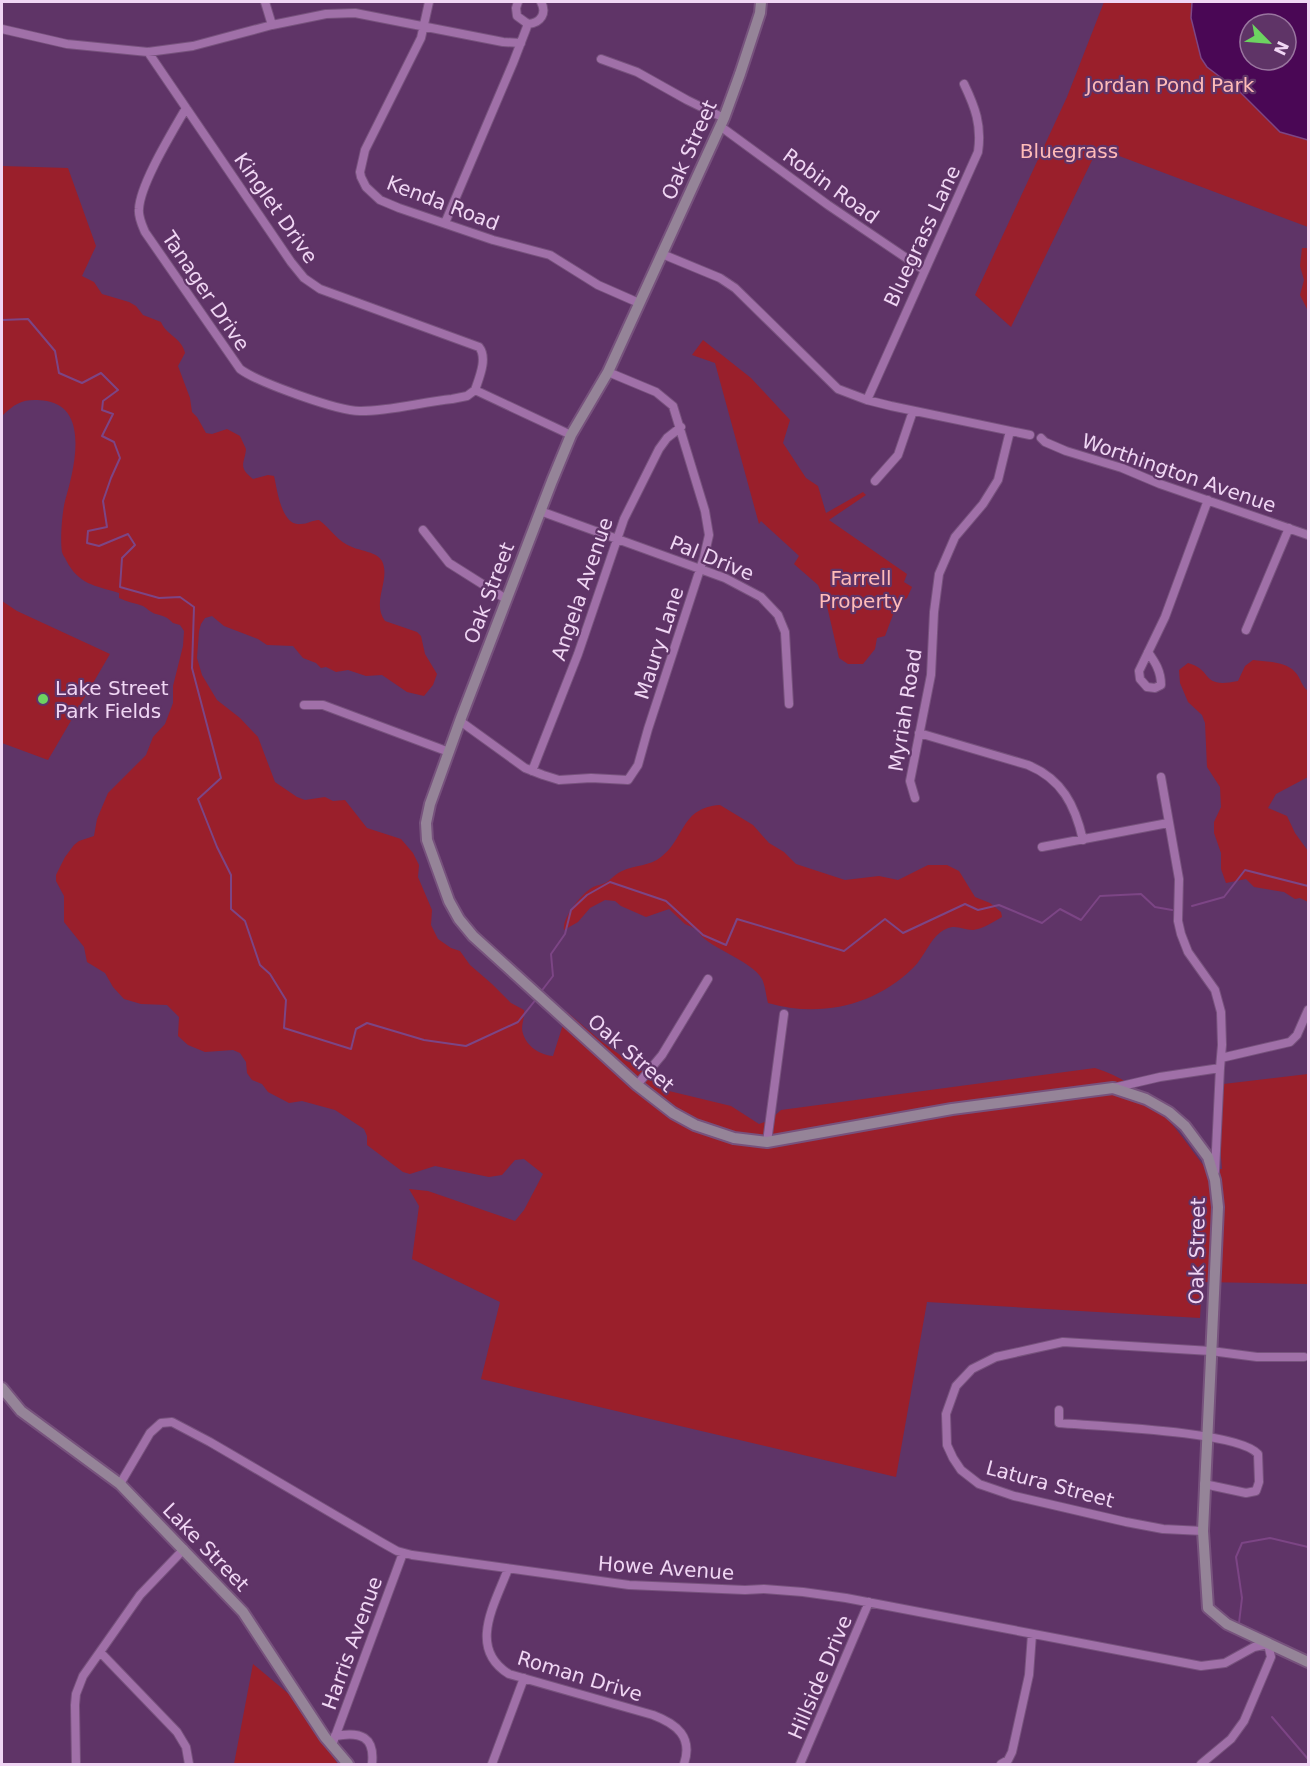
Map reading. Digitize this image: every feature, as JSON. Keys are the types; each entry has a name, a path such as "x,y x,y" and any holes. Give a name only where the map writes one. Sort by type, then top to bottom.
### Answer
{"street":[{"path":"265,2 272,25"},
{"path":"425,26 429,2"},
{"path":"518,2 517,16 528,24"},
{"path":"528,24 542,17 544,9 542,2"},
{"name":"Oak Street","path":"761,2 760,14 722,122 608,372 571,435 540,511 430,804 426,823 427,840 439,876 459,919 473,936 637,1085 673,1113 695,1125 734,1138 767,1142 952,1109 1113,1088 1146,1099 1169,1112 1185,1126 1208,1157 1215,1180 1218,1207 1204,1484 1203,1531 1208,1608 1227,1624 1308,1662"},
{"path":"2,29 67,44 148,52 193,46 272,25 326,14 355,13 503,42 521,43"},
{"path":"445,223 528,24"},
{"name":"Kenda Road","path":"425,26 365,150 360,172 366,188 380,200 399,208 503,243 550,255 598,285 639,303"},
{"name":"Kinglet Drive","path":"148,52 304,278 320,289 479,347 483,353 475,390"},
{"name":"Robin Road","path":"601,59 637,72 722,122 844,216 924,270"},
{"name":"Bluegrass Lane","path":"867,400 978,152 980,133 978,116 964,84"},
{"name":"Tanager Drive","path":"186,108 148,180 139,215 145,232 240,369 284,389 358,411 452,399 467,396 475,390"},
{"path":"662,254 729,284 755,306 831,383 846,393 913,411 1030,435"},
{"name":"Maury Lane","path":"460,721 532,771 559,780 598,778 624,781 633,776 638,765 700,570 709,530 681,427 673,406 649,388 608,372"},
{"path":"475,390 571,435"},
{"path":"875,481 898,455 913,411"},
{"name":"Angela Avenue","path":"532,771 578,654 628,510 659,449 681,427"},
{"name":"Myriah Road","path":"915,798 910,781 931,675 934,612 939,574 955,537 983,504 998,480 1010,431"},
{"name":"Worthington Avenue","path":"1041,438 1066,451 1122,468 1160,484 1308,535"},
{"path":"1148,652 1164,620 1188,560 1208,500"},
{"name":"Pal Drive","path":"540,511 754,591 768,602 778,615 787,643 789,704"},
{"path":"1246,630 1289,528"},
{"path":"423,530 449,563 506,599"},
{"path":"304,705 323,705 449,752"},
{"path":"919,733 1028,765 1042,772 1057,783 1067,796 1077,818 1083,840"},
{"path":"1161,777 1179,879 1179,928 1188,952 1208,978 1218,997 1222,1024 1215,1180"},
{"path":"1042,847 1168,823"},
{"path":"637,1085 662,1055 708,979"},
{"path":"1221,1058 1290,1042 1297,1035 1308,1010"},
{"path":"767,1142 784,1014"},
{"path":"1113,1088 1160,1077 1220,1068"},
{"name":"Latura Street","path":"1203,1531 1163,1529 1126,1522 987,1487 967,1475 953,1458 948,1445 945,1422 951,1396 962,1378 984,1362 1008,1353 1053,1343 1078,1342 1167,1350 1211,1351 1257,1357 1304,1357"},
{"name":"Lake Street","path":"2,1388 21,1411 120,1484 243,1612 348,1764"},
{"path":"1059,1410 1059,1423 1207,1435 1246,1445 1257,1452 1259,1482 1256,1491 1246,1493 1204,1484"},
{"name":"Howe Avenue","path":"120,1484 150,1433 160,1423 172,1422 376,1540 403,1553 629,1585 803,1592 869,1602 1201,1666 1225,1663 1254,1647 1268,1644"},
{"path":"76,1764 76,1694 84,1675 140,1595 184,1549"},
{"name":"Harris Avenue","path":"333,1741 403,1553"},
{"name":"Roman Drive","path":"508,1569 487,1627 486,1642 491,1657 499,1667 509,1674 648,1713 668,1722 679,1730 685,1740 687,1752 684,1764"},
{"name":"Hillside Drive","path":"800,1764 869,1602"},
{"path":"1003,1764 1012,1752 1029,1675 1032,1634"},
{"path":"1201,1764 1231,1738 1244,1721 1271,1658 1268,1644"},
{"path":"100,1652 179,1735 186,1747 189,1764"},
{"path":"492,1764 524,1678"},
{"path":"333,1741 354,1735 366,1739 373,1747 372,1764"}],"green space":[{"name":"Jordan Pond Park","path":"1104,2 1308,2 1308,227 1098,148 1011,327 975,295 1067,97"},
{"path":"2,166 68,168 96,246 82,276 94,282 102,294 129,302 136,306 143,315 161,322 181,344 185,353 178,366 190,398 192,412 206,433 212,434 227,429 240,436 246,449 243,468 253,479 268,475 274,476 281,506 284,513 294,523 301,524 319,520 343,542 373,554 382,561 384,576 380,599 381,614 385,621 417,632 421,636 425,654 437,674 433,685 424,696 407,692 382,675 366,676 348,670 336,672 326,667 321,668 316,663 303,658 293,646 267,645 258,639 224,626 212,616 205,618 199,631 197,658 202,675 217,700 240,718 258,737 275,782 305,800 325,797 333,801 345,800 367,828 401,839 413,853 419,865 418,877 432,910 431,925 438,939 460,951 470,965 511,1003 524,1010 523,1035 533,1048 543,1054 553,1056 567,1012 601,1041 669,1091 731,1106 759,1124 770,1120 781,1110 1095,1068 1130,1084 1144,1095 1171,1123 1206,1169 1222,1169 1215,1085 1308,1074 1308,1284 1202,1282 1200,1318 927,1302 896,1477 481,1379 500,1302 412,1259 419,1206 409,1189 428,1191 515,1221 524,1210 543,1174 524,1159 515,1160 502,1175 489,1177 435,1166 410,1174 403,1172 367,1145 364,1129 335,1110 302,1101 289,1103 268,1092 262,1084 252,1080 247,1073 246,1062 240,1053 233,1050 205,1052 188,1045 178,1036 179,1017 167,1005 141,1004 124,999 113,987 105,973 87,962 84,947 64,922 64,896 56,881 56,875 74,845 94,836 97,819 108,793 146,755 153,737 165,724 173,703 173,686 183,646 184,631 180,625 165,617 119,598 119,593 88,583 76,575 63,555 61,541 63,512 72,475 76,444 70,416 61,406 47,401 33,400 17,404 2,416"},
{"path":"1302,248 1308,248 1308,311 1300,295 1304,280 1300,266"},
{"name":"Farrell Property","path":"703,340 751,378 790,420 783,443 806,478 818,486 826,513 863,492 866,495 829,520 907,574 904,582 912,587 907,598 897,604 885,636 877,638 875,649 863,664 848,664 839,658 827,606 818,585 794,564 799,556 761,521 759,524 715,363 692,355"},
{"name":"Lake Street Park Fields","path":"2,601 17,611 110,654 48,760 2,743"},
{"path":"1253,660 1291,668 1308,691 1308,777 1276,794 1268,808 1287,816 1295,833 1308,851 1308,902 1300,898 1295,899 1284,892 1254,887 1246,879 1226,883 1221,869 1221,853 1214,833 1214,822 1221,807 1220,787 1207,767 1205,723 1202,715 1188,702 1180,683 1179,670 1188,663 1196,666 1212,681 1226,683 1238,681 1245,666"},
{"path":"720,805 753,825 769,843 784,852 796,864 845,880 879,876 898,880 928,865 947,865 959,871 975,897 990,903 1001,912 1002,917 977,929 953,927 946,929 936,936 913,968 898,981 864,1000 826,1009 807,1009 768,1003 763,981 756,972 708,942 698,930 685,924 669,909 646,917 615,901 605,900 590,908 578,922 564,930 569,914 590,889 607,882 622,871 657,860 669,849 690,818 707,807"},
{"path":"253,1664 290,1695 338,1764 234,1764"}],"shaded area":[{"path":"1192,2 1308,2 1308,140 1280,132 1240,92 1207,67 1201,58 1191,18"}],"waterway":[{"path":"2,320 28,319 55,351 59,373 82,383 101,373 118,390 103,401 102,410 113,414 102,436 114,442 120,458 103,501 107,527 88,531 87,543 99,546 128,534 135,545 122,558 120,587 159,598 180,597 194,607 192,668 221,778 198,799 231,875 231,909 245,921 260,965 270,974 286,1000 284,1028 351,1049 356,1029 367,1023 424,1040 466,1046 518,1022 537,998"},
{"path":"1192,906 1224,897 1245,870 1308,886"},
{"path":"540,993 553,976 551,954 565,934 571,910 587,895 610,882 666,901 703,935 726,945 737,919 844,951 885,919 903,933 965,904 978,910 999,905 1042,923 1060,909 1081,920 1100,896 1141,894 1155,907 1172,910"},
{"path":"1239,1623 1242,1598 1236,1557 1242,1543 1270,1538 1308,1547"},
{"path":"1272,1717 1308,1759"}],"place":[{"name":"Lake Street Park Fields","path":"43,699"}],"park label":[{"name":"Bluegrass","path":"1069,151"}]}
